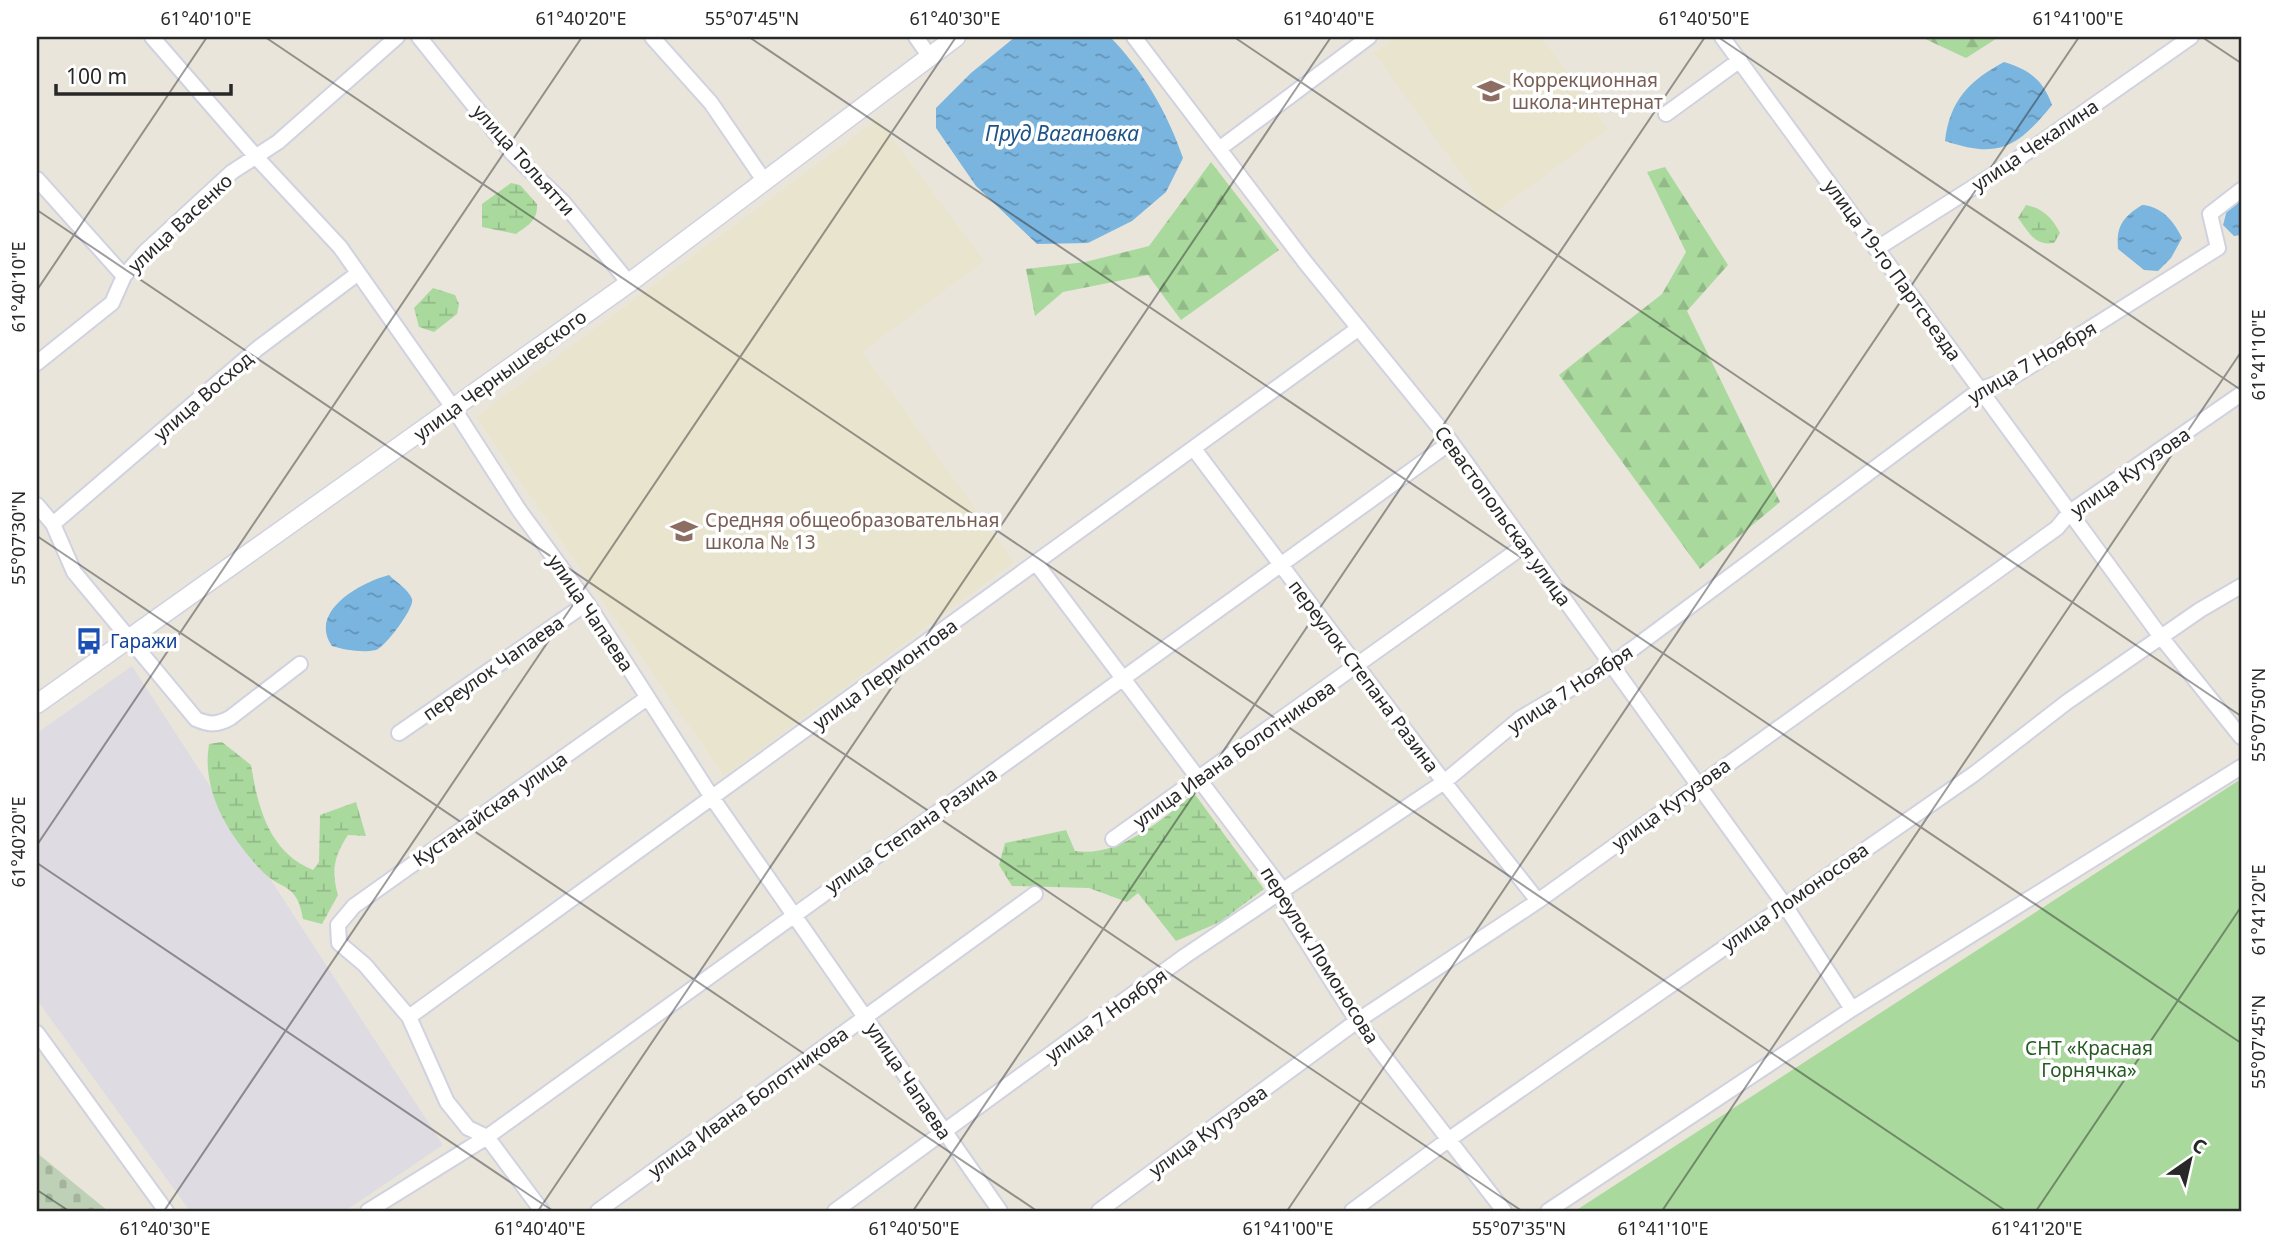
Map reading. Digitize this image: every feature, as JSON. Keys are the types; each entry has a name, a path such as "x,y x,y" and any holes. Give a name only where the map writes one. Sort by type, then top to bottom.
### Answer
{"street":[{"name":"улица Чапаева","path":"152,37 257,158 340,247 454,409 519,510 587,603 713,799 1000,1211"},
{"name":"улица Васенко","path":"37,363 113,303 124,276 232,172 257,158 397,37"},
{"name":"улица Тольятти","path":"419,37 512,153 563,202 629,283"},
{"path":"652,37 711,103 765,182"},
{"path":"916,37 930,57"},
{"name":"улица Чернышевского","path":"37,704 629,283 956,37"},
{"name":"Севастопольская улица","path":"1134,37 1359,328 1451,442 1784,904 1852,1009"},
{"path":"1219,149 1369,37"},
{"name":"улица 19-го Партсъезда","path":"1722,37 2161,637 2241,737"},
{"name":"улица Чекалина","path":"1876,249 2013,162 2191,37"},
{"path":"1666,114 1740,60"},
{"path":"37,179 124,276"},
{"name":"улица 7 Ноября","path":"835,1211 945,1134 1185,956 1444,782 1521,718 1611,665 1981,389 2008,380 2218,248 2210,214 2241,190"},
{"name":"улица Восход","path":"53,524 257,349 357,274"},
{"name":"улица Лермонтова","path":"409,1017 1359,328"},
{"name":"улица Кутузова","path":"1098,1211 1357,1021 1538,901 2057,528 2070,512 2241,394"},
{"name":"улица Степана Разина","path":"368,1211 487,1137 1451,442"},
{"name":"переулок Степана Разина","path":"1194,449 1444,782 1538,901"},
{"path":"37,505 53,524 74,572 187,712 206,724 218,724 230,718 300,664"},
{"name":"улица Ивана Болотникова","path":"1113,839 1525,545"},
{"name":"переулок Ломоносова","path":"1036,563 1284,892 1286,909 1357,1021 1504,1211"},
{"name":"улица Ломоносова","path":"1352,1211 1448,1140 1974,774 2067,702 2241,586"},
{"name":"переулок Чапаева","path":"399,733 587,603"},
{"name":"Кустанайская улица","path":"409,1017 365,965 344,950 336,935 338,925 354,906 647,698"},
{"path":"1548,1211 1852,1009 2241,767"},
{"name":"улица Ивана Болотникова","path":"598,1211 1035,894"},
{"path":"409,1017 447,1102 468,1128 487,1137 542,1211"},
{"path":"37,1033 166,1211"}],"shaded area":[{"name":"Коррекционная школа-интернат","path":"1396,37 1541,37 1608,129 1491,215 1374,53"},
{"path":"878,119 984,261 862,352 1014,562 724,776 476,417"},
{"path":"132,666 443,1145 345,1211 190,1211 37,1000 37,733"}],"green space":[{"path":"1921,37 1999,37 1966,58"},
{"path":"1211,162 1279,250 1181,320 1148,275 1063,292 1035,316 1026,269 1085,262 1149,246"},
{"path":"1665,167 1728,265 1687,311 1780,502 1700,569 1559,375 1662,294 1686,252 1647,172"},
{"path":"511,183 520,185 537,204 534,218 516,234 482,227 482,204"},
{"path":"2026,205 2042,211 2054,223 2060,233 2054,243 2037,240 2025,228 2018,218"},
{"path":"433,288 455,295 459,304 457,314 434,332 419,327 414,308"},
{"path":"222,742 251,765 262,812 276,840 298,862 313,870 319,862 320,815 356,802 366,836 348,835 340,850 334,871 338,895 322,924 303,919 297,898 260,869 228,827 213,796 209,779 209,744"},
{"name":"СНТ «Красная Горнячка»","path":"2241,779 2241,1211 1575,1211"},
{"path":"1194,793 1264,889 1220,922 1176,941 1138,893 1127,902 1089,888 1012,886 999,865 1005,843 1066,830 1075,851 1108,849 1155,825"},
{"path":"37,1153 108,1211 37,1211"}],"water":[{"name":"Пруд Вагановка","path":"1015,37 1110,37 1153,93 1183,158 1166,192 1132,221 1088,243 1037,244 976,186 936,128 936,108 971,73"},
{"path":"2004,62 2034,77 2052,105 2028,131 2006,146 1980,149 1945,141 1951,114 1963,93"},
{"path":"2241,198 2241,235 2234,236 2223,225 2227,210"},
{"path":"2142,205 2155,208 2166,216 2182,238 2171,258 2158,271 2144,270 2118,249 2118,234 2122,223"},
{"path":"389,575 412,599 404,619 392,635 376,650 354,651 332,646 326,634 327,622 340,601 364,585"}],"place":[{"name":"Коррекционная школа-интернат","path":"1491,91"},
{"name":"Средняя общеобразовательная школа № 13","path":"684,531"},
{"name":"Гаражи","path":"89,641"}]}
